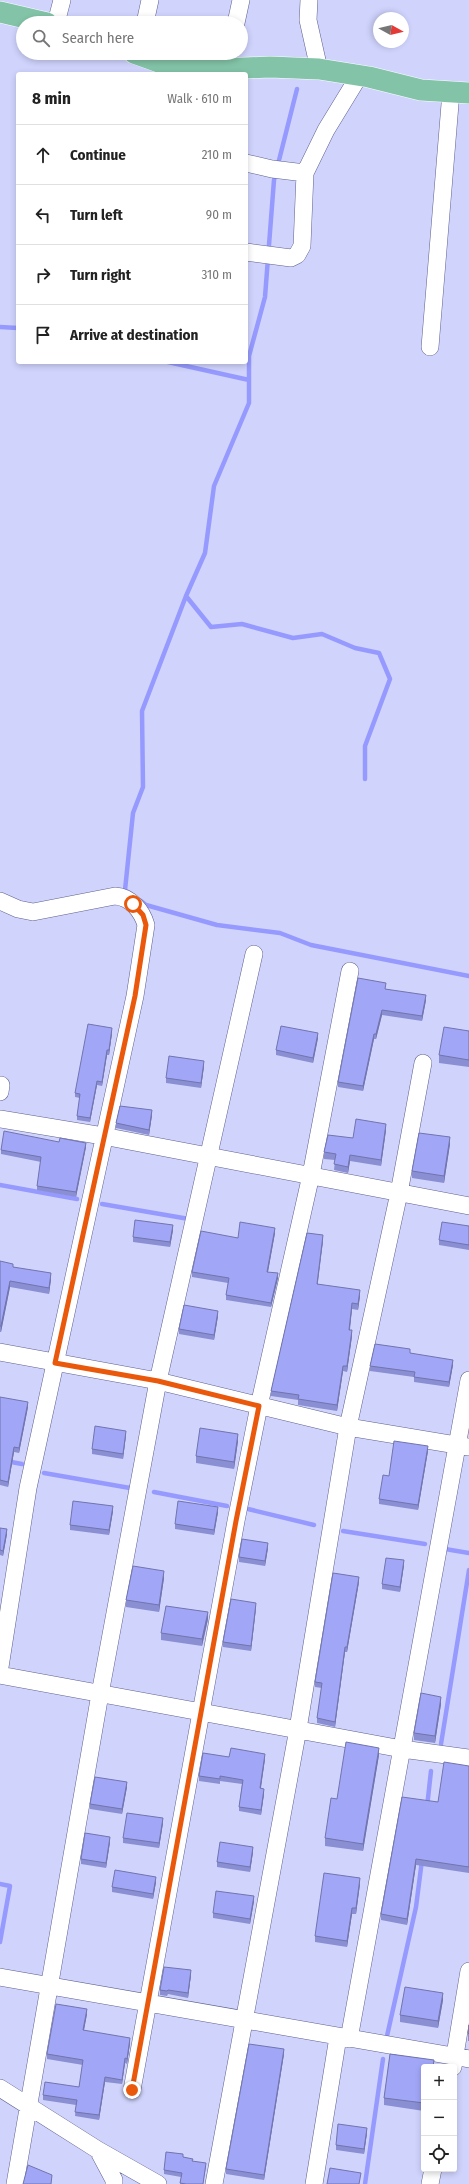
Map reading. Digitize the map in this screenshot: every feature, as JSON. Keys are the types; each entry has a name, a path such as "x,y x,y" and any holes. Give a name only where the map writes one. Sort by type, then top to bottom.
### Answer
{"main road":[{"path":"0,12 17,16"},
{"path":"154,60 173,67 195,72 227,61 270,67 319,69 353,87 421,90 455,103"}],"street":[{"path":"58,16 62,0"},
{"path":"147,16 150,0"},
{"path":"238,16 241,0"},
{"path":"309,0 308,20 319,69"},
{"path":"289,171 326,130 353,87"},
{"path":"430,347 455,103"},
{"path":"248,163 289,171"},
{"path":"248,252 291,258 297,255 302,246 289,171"},
{"path":"0,901 18,909 34,912 115,896 123,896 143,915 146,925 135,996 103,1136 28,1488 0,1667"},
{"path":"15,2184 100,1694 158,1381 210,1156 254,954"},
{"path":"132,2090 259,1406 311,1175 350,971"},
{"path":"214,2184 298,1729 348,1427 399,1193 423,1063"},
{"path":"0,1119 103,1136 469,1206"},
{"path":"0,1352 158,1381 348,1427 462,1445"},
{"path":"314,2184 462,1445 469,1380"},
{"path":"0,1675 402,1749 469,1758"},
{"path":"0,1977 49,1987 344,2038 459,2061 469,1971"},
{"path":"0,2088 98,2150 158,2184"},
{"path":"98,2150 114,2180 114,2184"},
{"path":"430,2184 432,2172"}],"building":[{"path":"358,978 386,983 385,989 426,995 422,1016 382,1010 376,1034 374,1034 363,1086 338,1082"},
{"path":"88,1024 112,1028 102,1082 97,1081 90,1118 77,1116 80,1094 75,1093"},
{"path":"281,1026 318,1033 313,1058 276,1050"},
{"path":"444,1027 469,1031 469,1060 439,1055"},
{"path":"169,1056 204,1061 201,1083 166,1078"},
{"path":"120,1106 152,1110 149,1130 116,1123"},
{"path":"356,1119 386,1124 381,1160 350,1155 348,1167 334,1164 336,1154 324,1152 328,1135 353,1138"},
{"path":"4,1131 59,1142 60,1138 86,1143 76,1192 37,1186 41,1157 1,1150"},
{"path":"419,1133 450,1137 444,1176 412,1171"},
{"path":"135,1220 173,1225 170,1242 133,1237"},
{"path":"240,1222 275,1228 267,1272 278,1273 271,1303 226,1295 229,1278 192,1272 201,1231 238,1238"},
{"path":"442,1222 469,1226 469,1245 439,1240"},
{"path":"307,1233 323,1235 317,1284 360,1290 358,1304 352,1303 349,1330 352,1330 347,1366 343,1366 337,1405 298,1399 299,1395 271,1391"},
{"path":"0,1261 13,1264 13,1267 51,1273 49,1288 10,1281 1,1326 0,1326"},
{"path":"184,1305 218,1311 214,1335 179,1329"},
{"path":"375,1344 410,1349 410,1353 453,1360 449,1382 414,1377 415,1372 370,1366"},
{"path":"0,1397 28,1402 19,1448 14,1447 8,1482 0,1480"},
{"path":"95,1426 126,1431 123,1454 92,1449"},
{"path":"200,1428 238,1434 234,1462 196,1456"},
{"path":"394,1441 428,1446 418,1505 379,1499 383,1475 389,1476"},
{"path":"73,1501 113,1506 109,1530 70,1525"},
{"path":"178,1501 218,1507 214,1530 175,1524"},
{"path":"0,1528 7,1529 3,1551 0,1550"},
{"path":"242,1539 268,1543 265,1561 239,1557"},
{"path":"386,1558 404,1560 400,1587 382,1584"},
{"path":"133,1566 164,1571 159,1605 126,1600"},
{"path":"333,1573 359,1577 347,1647 345,1647 335,1722 317,1718 322,1683 315,1682"},
{"path":"231,1599 256,1603 251,1646 223,1642"},
{"path":"166,1606 208,1612 202,1639 161,1633"},
{"path":"421,1693 441,1697 435,1736 414,1733"},
{"path":"346,1742 379,1748 363,1844 325,1838 331,1798 337,1799"},
{"path":"231,1748 265,1754 260,1788 264,1789 261,1810 239,1807 243,1780 220,1776 220,1779 199,1776 203,1753 229,1757"},
{"path":"444,1762 469,1766 469,1867 416,1859 407,1919 381,1914 402,1797 438,1802"},
{"path":"95,1777 127,1782 122,1809 90,1804"},
{"path":"127,1813 163,1818 159,1843 123,1838"},
{"path":"85,1833 110,1837 106,1863 81,1859"},
{"path":"220,1842 253,1847 250,1867 217,1862"},
{"path":"115,1870 156,1877 153,1894 112,1887"},
{"path":"324,1873 360,1878 356,1908 352,1908 347,1941 315,1936"},
{"path":"216,1891 254,1896 250,1919 213,1913"},
{"path":"164,1967 191,1970 188,1993 160,1990"},
{"path":"405,1987 443,1993 438,2021 400,2015"},
{"path":"56,2004 87,2009 83,2030 130,2038 122,2080 105,2077 99,2115 75,2112 77,2100 43,2095 45,2082 79,2087 83,2060 47,2054"},
{"path":"249,2044 284,2049 264,2175 226,2169"},
{"path":"390,2054 434,2060 433,2064 421,2064 421,2103 384,2098"},
{"path":"338,2124 367,2128 364,2149 336,2145"},
{"path":"166,2152 183,2154 183,2157 193,2159 192,2161 206,2163 203,2184 180,2183 182,2173 164,2170"},
{"path":"28,2165 52,2175 51,2184 23,2184"},
{"path":"330,2168 361,2173 359,2184 327,2184"}],"waterway":[{"path":"128,892 125,890 133,813 143,787 142,711 186,596 205,553 214,486 249,403 249,356 265,297 274,180 297,89"},
{"path":"0,327 16,328"},
{"path":"177,364 249,380"},
{"path":"186,596 211,627 242,624 293,638 322,634 355,648 379,653 390,679 365,746 365,779"},
{"path":"141,901 146,905 217,925 280,933 311,945 469,976"},
{"path":"0,1185 77,1199"},
{"path":"102,1204 189,1219"},
{"path":"0,1460 22,1464"},
{"path":"44,1473 130,1488"},
{"path":"154,1492 227,1506"},
{"path":"248,1509 314,1525"},
{"path":"343,1531 425,1544"},
{"path":"445,1549 469,1553"},
{"path":"441,1744 469,1570"},
{"path":"427,1807 431,1771"},
{"path":"387,2036 416,1907 422,1860"},
{"path":"0,1884 10,1886 0,1942"},
{"path":"365,2184 383,2059"}],"route":[{"path":"132,2090 236,1521 259,1406 158,1381 55,1363 103,1136 135,996 146,925 143,915 133,904"}]}
